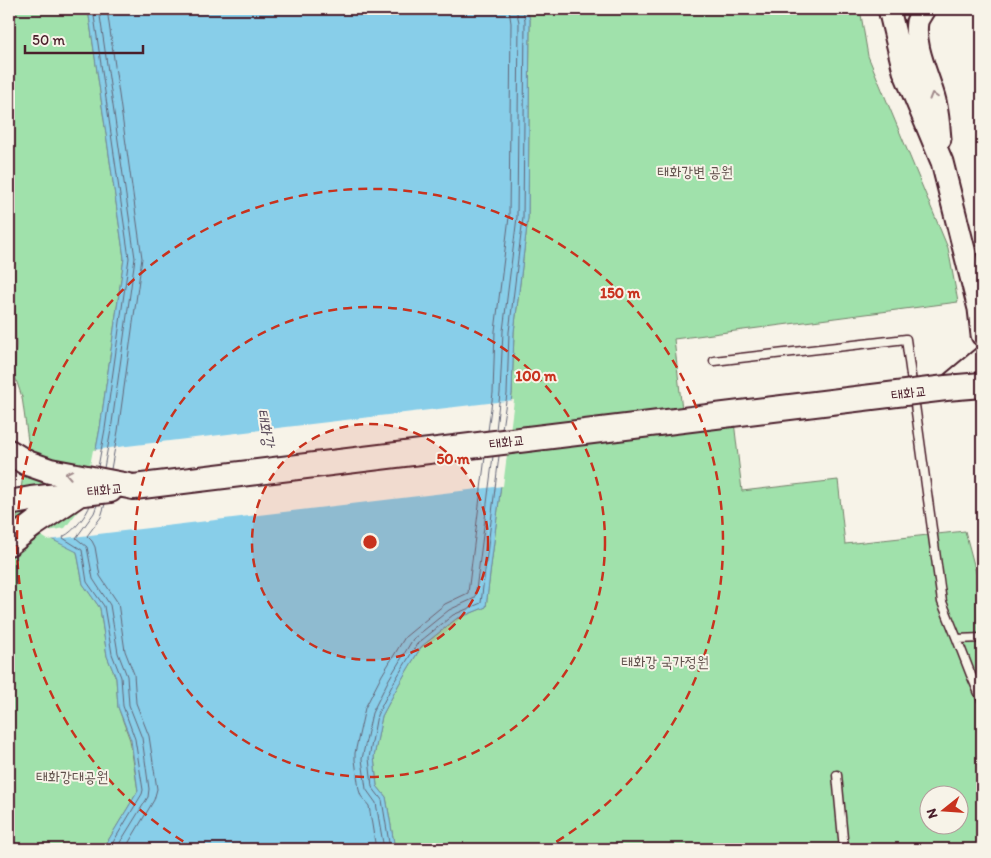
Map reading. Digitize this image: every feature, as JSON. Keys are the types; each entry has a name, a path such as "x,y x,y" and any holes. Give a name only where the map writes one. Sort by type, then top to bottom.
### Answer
{"main road":[{"path":"888,9 904,70 942,162 979,309 982,335"},
{"path":"924,9 918,21 917,40 939,120 942,162"},
{"path":"946,388 982,358"},
{"name":"태화교","path":"20,501 982,385"},
{"path":"18,458 50,471 134,487"},
{"path":"9,543 81,493"}],"lane":[{"path":"714,361 906,339 942,602 982,700"},
{"path":"957,639 982,638"},
{"path":"837,775 844,849"}],"green space":[{"name":"태화강대공원","path":"9,9 88,9 124,258 100,428 77,552 83,584 100,608 107,656 116,678 118,707 130,740 138,791 103,849 9,849 9,558 12,551 28,441 22,397 14,374 16,345 9,168"},
{"name":"태화강 국가정원","path":"527,9 860,9 868,56 948,248 958,302 674,339 682,410 732,404 742,491 838,480 845,544 965,531 982,595 982,849 395,849 386,797 377,786 374,757 382,716 421,647 456,619 486,607 512,394 514,332 528,218 530,20"}],"water":[{"name":"태화강","path":"88,9 527,9 530,20 528,218 514,332 512,394 486,607 456,619 421,647 382,716 374,757 377,786 386,797 395,849 103,849 138,791 131,740 118,707 116,678 107,656 100,608 83,584 77,552 43,535 66,530 85,507 100,428 124,258"}],"pier":[{"path":"514,400 503,486 48,540 40,535 42,532 65,528 82,506 93,450"}],"park label":[{"name":"태화강변 공원","path":"695,172"}]}
